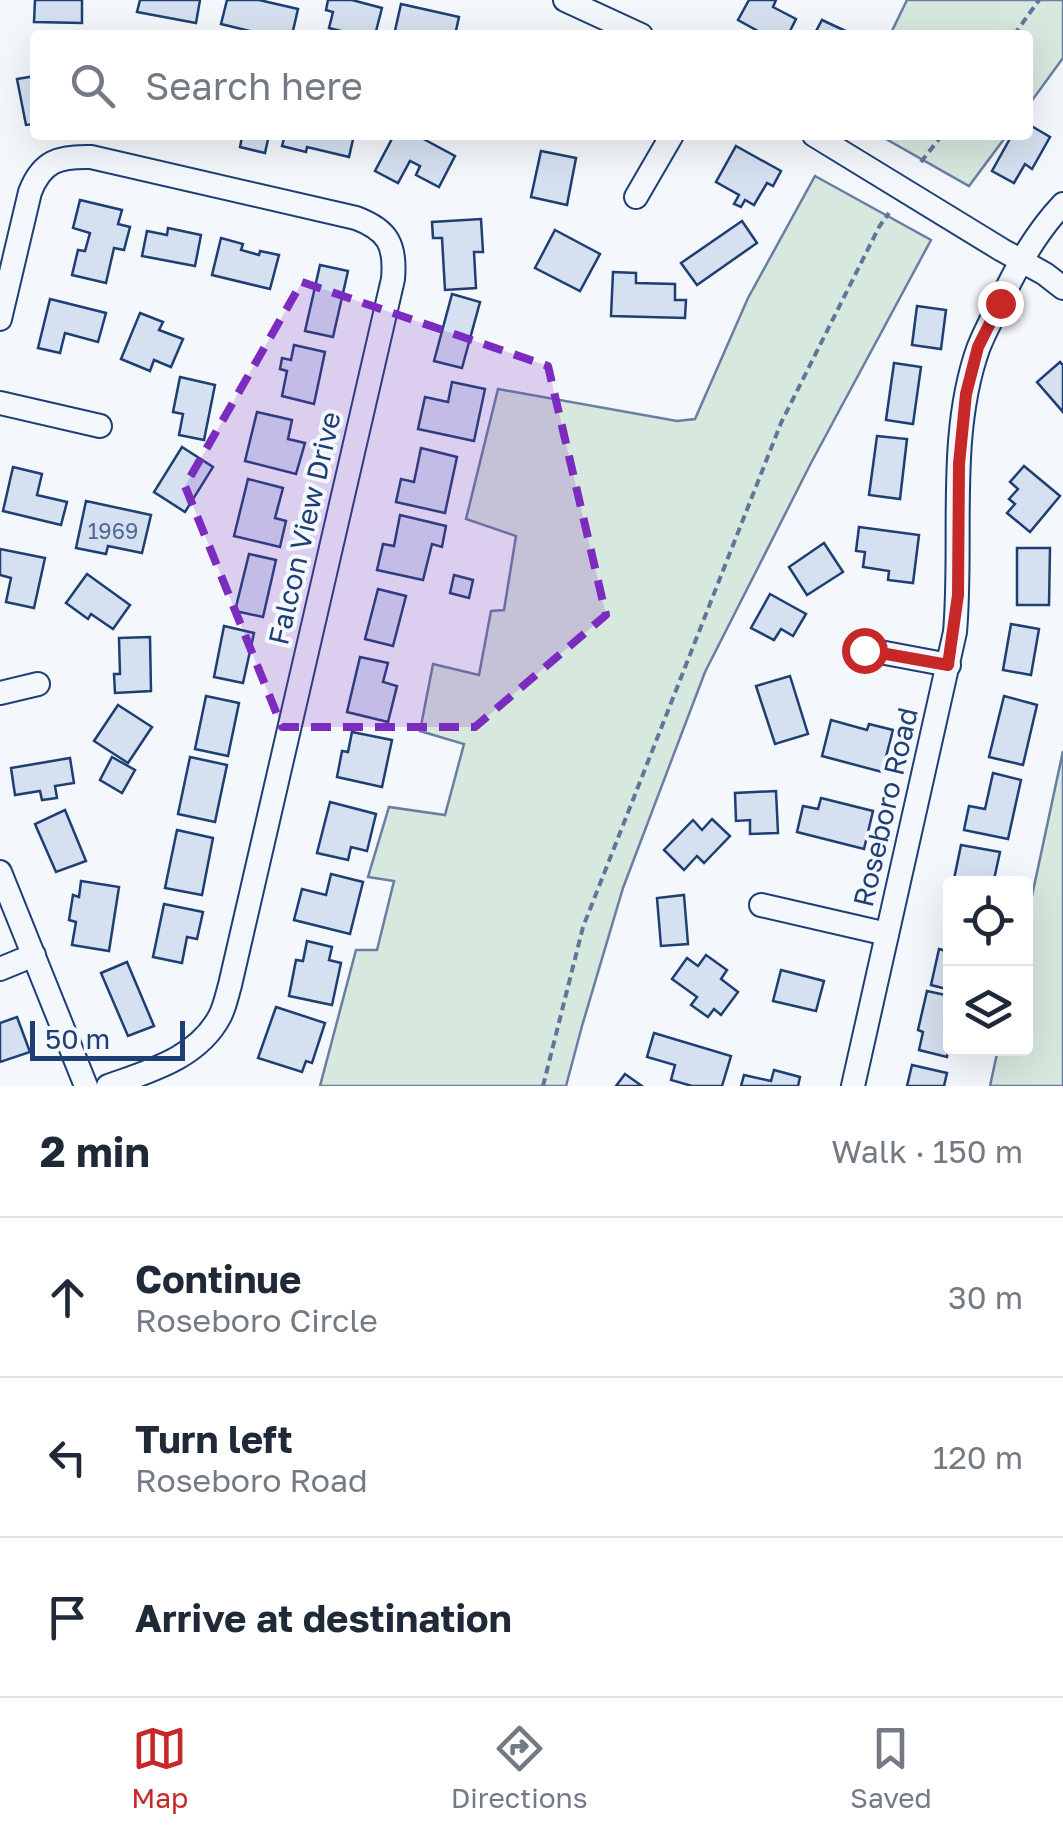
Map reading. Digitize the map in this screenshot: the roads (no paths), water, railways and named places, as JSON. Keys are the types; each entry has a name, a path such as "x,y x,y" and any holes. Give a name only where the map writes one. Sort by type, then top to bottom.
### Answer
{"street":[{"path":"565,0 605,8 634,30"},
{"path":"636,196 669,140"},
{"path":"822,140 1063,288"},
{"name":"Falcon View Drive","path":"0,320 35,179 58,159 76,156 356,218 375,225 388,238 394,259 393,279 221,1014 189,1052 108,1086"},
{"name":"Roseboro Road","path":"853,1086 948,665 958,595 959,464 966,394 978,347 1021,261 1048,219 1063,204"},
{"path":"0,403 100,426"},
{"path":"864,650 948,665"},
{"path":"0,693 38,684"},
{"path":"0,872 86,1086"},
{"path":"760,905 887,934"},
{"path":"0,968 34,955"}]}
